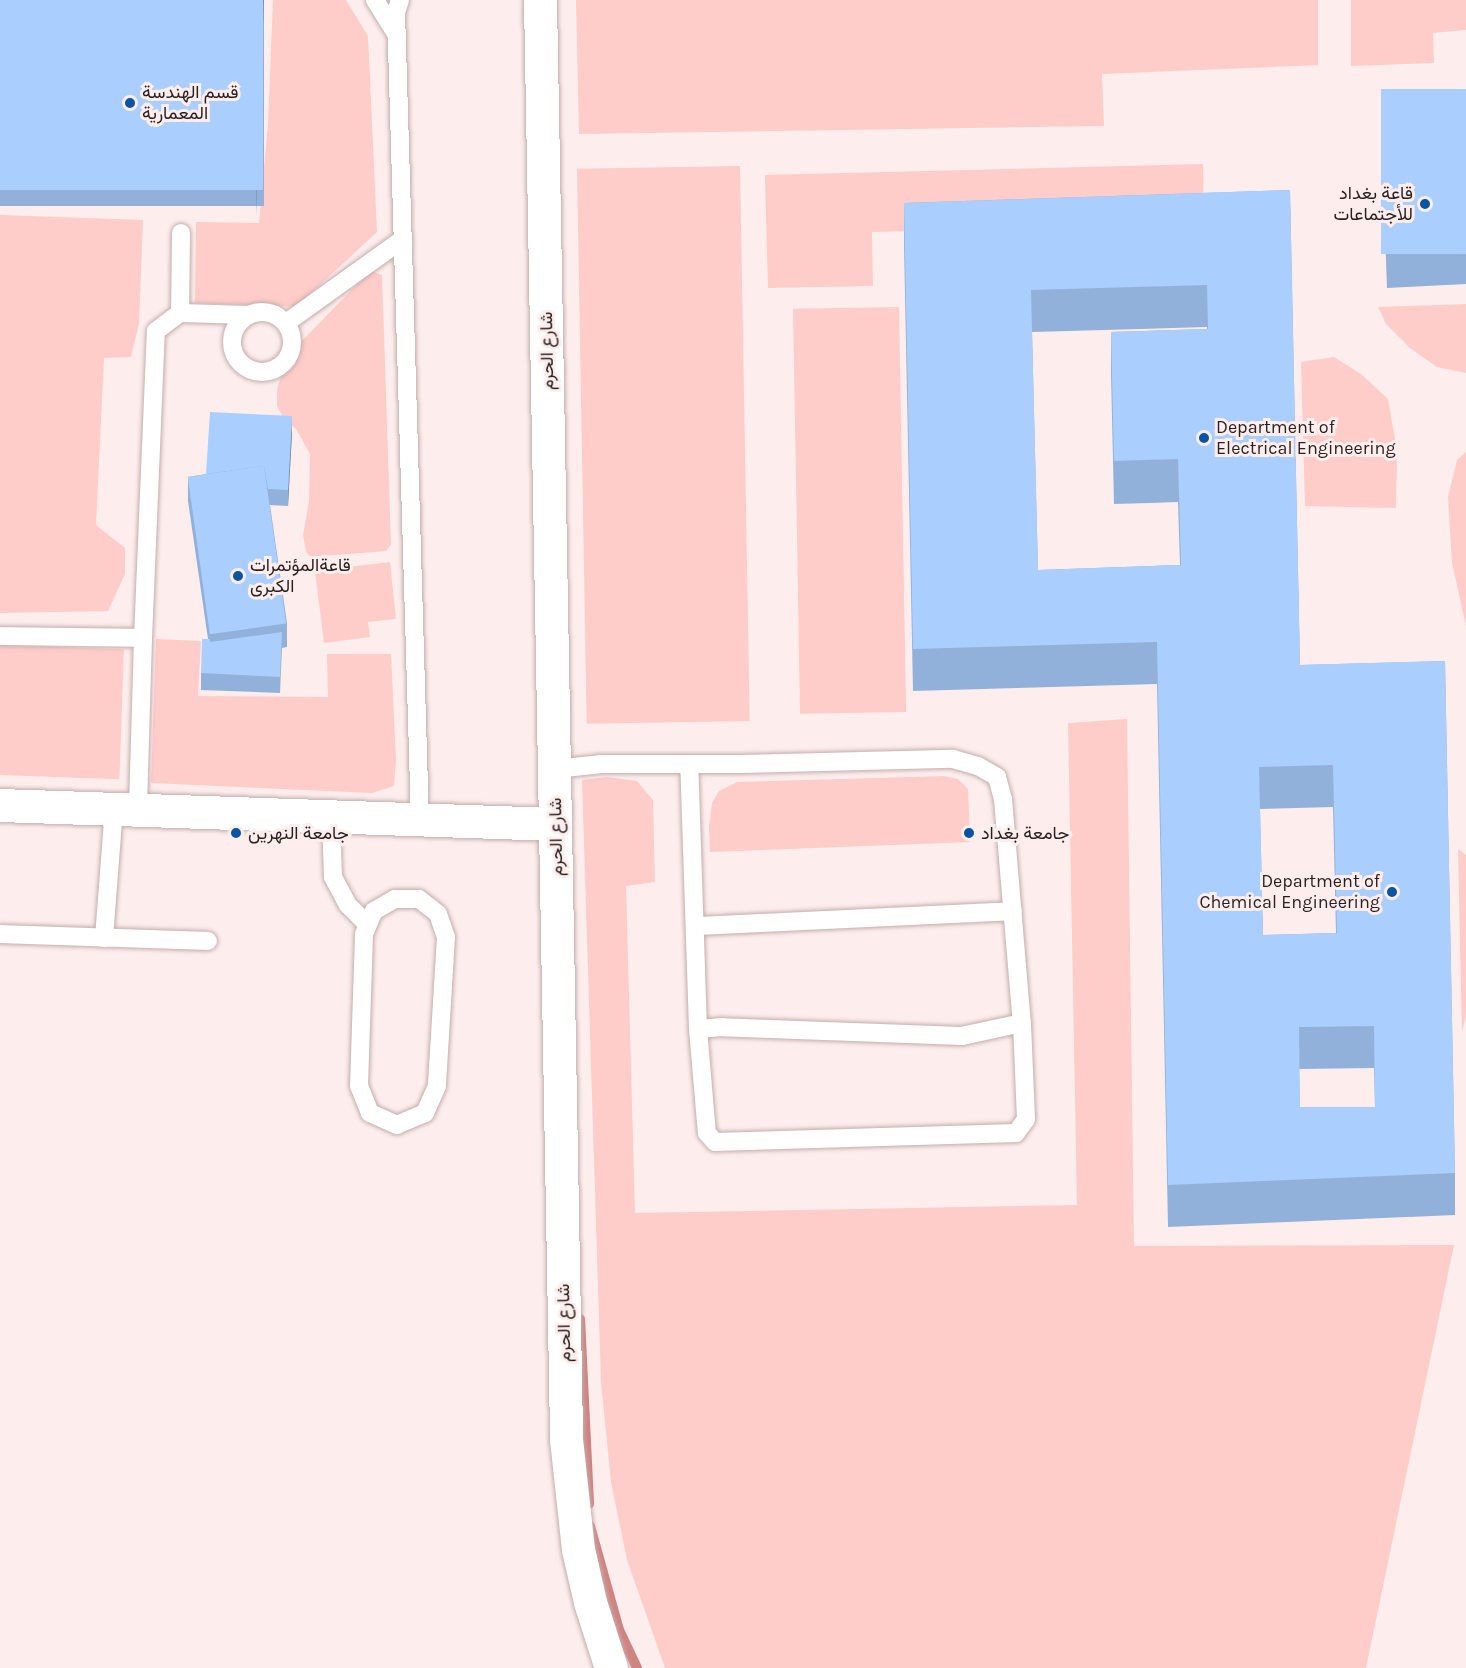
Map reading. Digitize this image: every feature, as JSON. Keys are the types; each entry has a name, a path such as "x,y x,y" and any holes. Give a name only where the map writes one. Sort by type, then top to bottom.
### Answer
{"street":[{"name":"شارع الحرم","path":"540,0 566,1439 578,1549 590,1602 611,1668"},
{"path":"0,805 555,824"}],"lane":[{"path":"375,0 396,36"},
{"path":"395,4 420,820"},
{"path":"180,313 181,233"},
{"path":"286,323 403,239"},
{"path":"256,312 273,314 286,323 293,344 291,354 276,369 255,372 238,361 232,341 240,321 249,315 256,312"},
{"path":"104,938 126,810 143,638 156,331 180,313 249,315"},
{"path":"0,636 143,638"},
{"path":"555,769 602,764 953,759 978,766 997,777 1003,799 1022,1023 1026,1119 1016,1133 715,1142 707,1132 698,1029 689,764"},
{"path":"331,817 333,877 348,905 368,925"},
{"path":"395,898 419,899 438,914 446,937 437,1086 425,1113 397,1125 370,1113 359,1086 364,934 368,925 374,911 395,898"},
{"path":"696,926 1013,911"},
{"path":"0,934 208,941"},
{"path":"698,1029 722,1027 962,1036 1022,1023"}],"shaded area":[{"path":"273,0 346,0 368,36 377,232 296,307 195,303 196,222 259,223 268,124"},
{"path":"576,0 1318,0 1318,65 1102,74 1104,126 579,134"},
{"path":"1351,0 1466,0 1466,30 1433,33 1434,63 1351,66"},
{"path":"1203,164 1204,224 872,232 873,286 768,288 765,175"},
{"path":"740,166 750,721 587,724 577,169"},
{"path":"0,215 143,220 139,324 131,357 104,358 96,525 125,548 125,574 108,611 0,613"},
{"path":"370,271 382,275 391,545 386,551 311,557 306,552 303,535 309,501 310,454 296,429 284,419 277,406 277,390 281,376 291,365 297,346"},
{"path":"1466,304 1466,373 1437,367 1410,348 1386,324 1378,307"},
{"path":"899,307 906,712 800,714 793,309"},
{"path":"1334,357 1361,374 1388,399 1397,451 1396,508 1305,506 1301,362"},
{"path":"1466,452 1466,626 1452,563 1448,497 1457,460"},
{"path":"390,562 396,619 368,622 370,637 324,643 315,571"},
{"path":"156,639 201,641 198,696 328,697 327,654 391,654 396,760 394,786 372,793 151,783"},
{"path":"0,645 124,649 119,779 0,775"},
{"path":"1127,719 1134,1246 1454,1245 1366,1668 665,1668 627,1560 611,1482 601,1382 582,780 607,777 637,781 653,800 655,882 626,886 635,1213 1077,1205 1068,723"},
{"path":"944,776 958,779 968,789 970,842 710,852 709,827 712,803 719,791 737,782"},
{"path":"1458,849 1466,855 1466,1015 1462,1032"}],"building":[{"name":"قسم الهندسة المعمارية","path":"0,0 263,0 263,190 0,190"},
{"name":"قاعة بغداد للأجتماعات","path":"1381,89 1466,89 1466,254 1381,254"},
{"path":"1290,190 1300,665 1445,661 1455,1173 1168,1185 1157,642 913,649 904,203","holes":["1207,285 1208,329 1111,332 1114,461 1178,459 1181,565 1038,570 1031,290","1333,765 1337,933 1263,935 1259,767","1374,1026 1375,1107 1300,1107 1299,1027"]},
{"path":"210,412 292,416 288,490 268,489 264,466 206,474"},
{"name":"قاعةالمؤتمرات الكبرى","path":"264,466 286,623 210,634 188,477"},
{"path":"282,632 280,677 201,673 202,639 210,639 210,642"}],"waterway":[{"path":"580,1319 589,1504"},
{"path":"590,1526 619,1630 637,1668"}],"place":[{"name":"قسم الهندسة المعمارية","path":"130,103"},
{"name":"قاعة بغداد للأجتماعات","path":"1425,204"},
{"name":"Department of Electrical Engineering","path":"1204,438"},
{"name":"قاعةالمؤتمرات الكبرى","path":"238,576"},
{"name":"جامعة النهرين","path":"236,833"},
{"name":"جامعة بغداد","path":"969,833"},
{"name":"Department of Chemical Engineering","path":"1392,892"}]}
